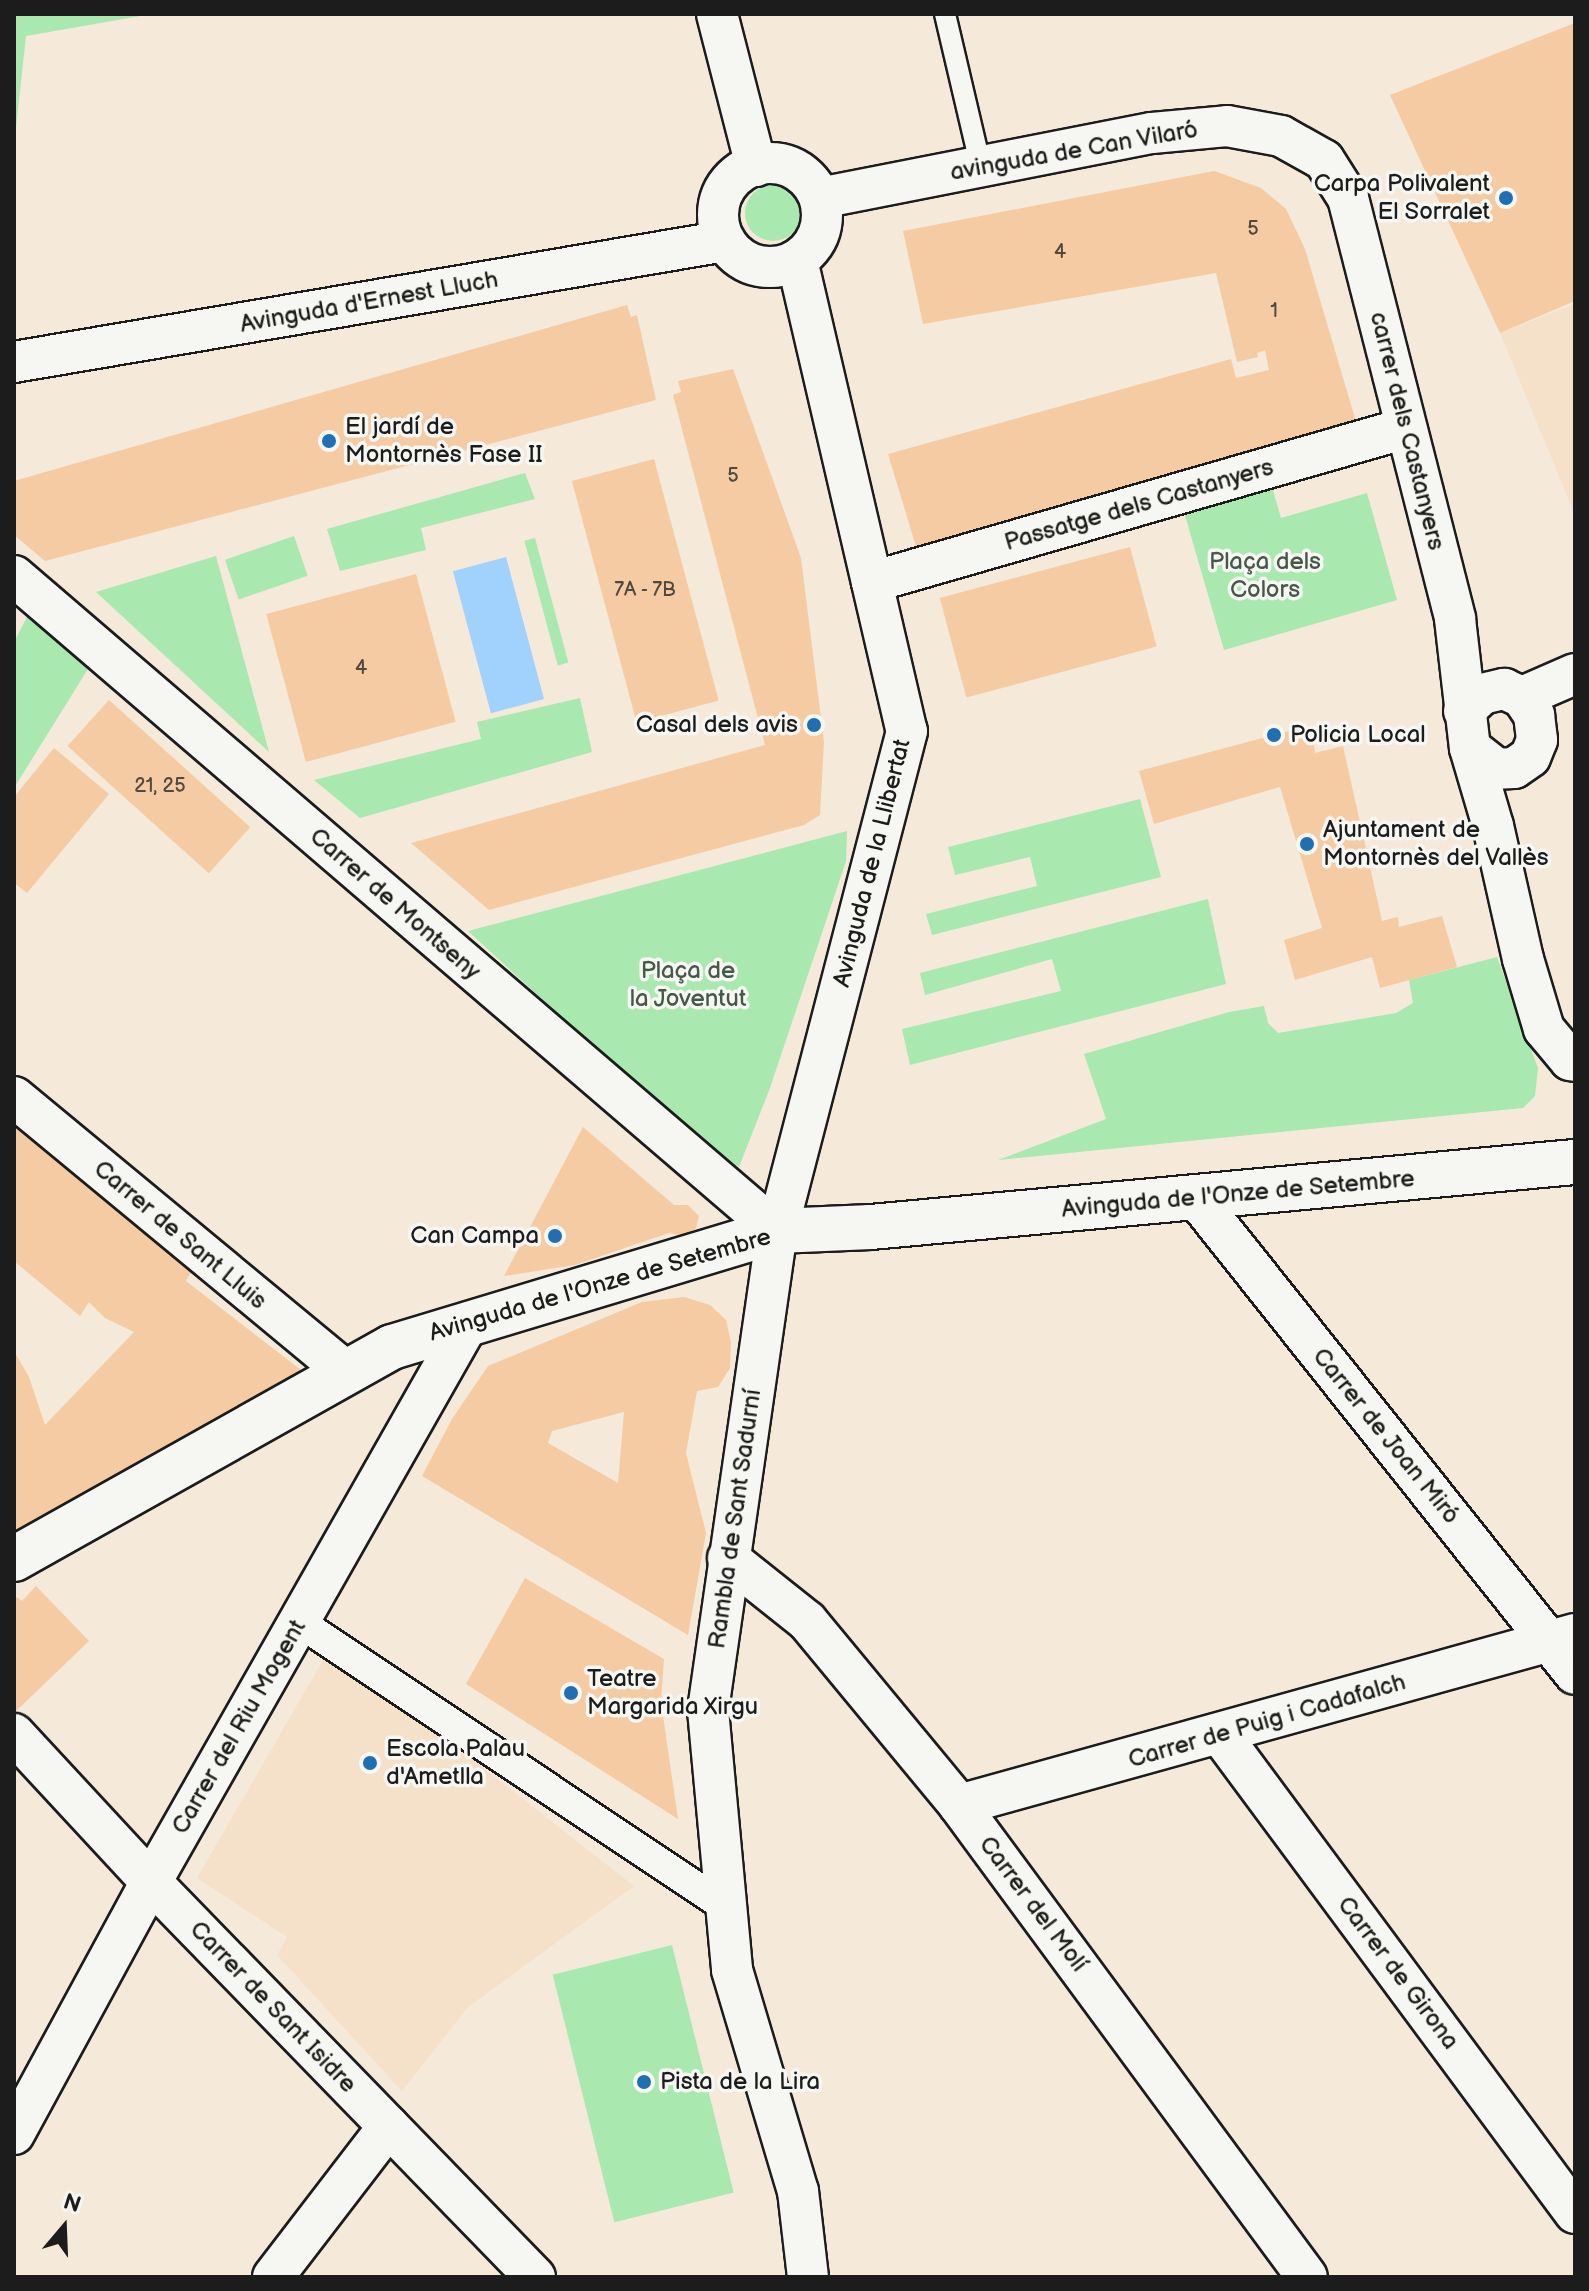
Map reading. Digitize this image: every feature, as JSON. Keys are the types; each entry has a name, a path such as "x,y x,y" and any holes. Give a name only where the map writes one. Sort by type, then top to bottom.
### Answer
{"street":[{"path":"717,14 756,166"},
{"name":"avinguda de Can Vilaró","path":"820,198 1152,133 1227,126 1281,136 1324,160"},
{"name":"carrer dels Castanyers","path":"1324,160 1348,198 1455,619 1467,730 1544,1029 1570,1060 1575,1061"},
{"path":"756,166 787,166 812,184 820,198 820,233 797,260 778,267 757,266 739,257 725,241 718,219 722,196 735,177 756,166"},
{"name":"Avinguda d'Ernest Lluch","path":"14,362 725,241"},
{"name":"Avinguda de la Llibertat","path":"777,1231 907,731 797,260"},
{"name":"Passatge dels Castanyers","path":"872,582 1406,428"},
{"name":"Carrer de Montseny","path":"14,576 777,1231"},
{"path":"1455,619 1513,693 1534,715 1537,740 1530,757 1514,768 1497,769 1467,730 1482,694 1513,693 1575,674"},
{"name":"Carrer de Sant Lluis","path":"14,1097 346,1372"},
{"name":"Avinguda de l'Onze de Setembre","path":"14,1559 392,1347 777,1231 871,1227 1575,1162"},
{"name":"Carrer de Joan Miró","path":"1196,1198 1562,1638 1575,1674"},
{"name":"Rambla de Sant Sadurní","path":"777,1231 708,1710 732,1970 798,2191 808,2277"},
{"name":"Carrer del Riu Mogent","path":"18,2114 469,1322"},
{"name":"Carrer del Molí","path":"728,1558 807,1621 959,1805 1307,2277"},
{"path":"299,1622 726,1907"},
{"name":"Carrer de Puig i Cadafalch","path":"959,1805 1562,1638"},
{"name":"Carrer de Sant Isidre","path":"14,1734 151,1882 535,2277"},
{"name":"Carrer de Girona","path":"1220,1734 1575,2213"},
{"path":"273,2277 389,2126"}],"lane":[{"path":"945,14 981,167"}],"shaded area":[{"path":"1575,304 1575,515 1500,333"},
{"name":"Escola Palau d'Ametlla","path":"330,1648 634,1886 468,2007 402,2091 277,1955 287,1937 197,1878"}],"green space":[{"path":"14,14 152,14 26,36 14,146"},
{"path":"773,185 793,193 801,213 793,233 773,241 753,233 745,213 753,193"},
{"path":"525,473 535,499 421,528 426,550 340,571 327,529"},
{"name":"Plaça dels Colors","path":"1272,487 1281,518 1367,493 1397,600 1224,650 1184,512"},
{"path":"294,536 308,576 239,599 225,560"},
{"path":"535,538 568,663 558,665 524,541"},
{"path":"216,556 269,752 96,592"},
{"path":"27,617 91,664 14,788 14,642"},
{"path":"580,698 592,752 360,818 314,780 481,739 477,722"},
{"path":"1140,799 1161,877 932,935 926,914 1037,886 1030,857 955,875 948,847"},
{"name":"Plaça de la Joventut","path":"847,831 846,861 770,1088 739,1167 674,1121 468,931"},
{"path":"1208,899 1226,984 910,1065 902,1029 1061,991 1052,959 925,995 920,973"},
{"path":"1497,957 1538,1068 1535,1096 1523,1108 998,1160 1106,1119 1084,1054 1229,1012 1264,1006 1268,1023 1278,1033 1396,1013 1413,1003 1409,980"},
{"name":"Pista de la Lira","path":"672,1945 734,2192 614,2222 553,1975"}],"water":[{"path":"506,557 544,699 491,713 453,571"}],"building":[{"name":"Carpa Polivalent El Sorralet","path":"1575,23 1575,301 1500,333 1390,95"},
{"path":"1214,171 1261,188 1286,209 1305,249 1357,425 917,550 888,454 1231,359 1236,378 1269,370 1265,350 1257,353 1258,357 1237,362 1216,273 923,324 903,231"},
{"name":"El jardí de Montornès Fase II","path":"627,305 631,317 637,315 656,400 45,561 14,535 14,481"},
{"path":"733,369 801,558 824,742 820,815 804,825 489,910 411,843 765,745 673,395 681,392 678,381"},
{"path":"654,459 719,700 637,722 572,481"},
{"path":"1130,547 1157,646 966,697 940,598"},
{"path":"416,574 456,722 306,762 266,614"},
{"path":"109,700 250,827 209,873 68,746"},
{"path":"1311,725 1315,753 1343,746 1382,921 1398,917 1399,927 1442,916 1457,967 1380,988 1372,957 1295,980 1284,940 1322,928 1280,787 1154,824 1139,771"},
{"path":"54,748 109,794 27,893 14,883 14,797"},
{"path":"14,1125 193,1269 186,1281 310,1377 14,1544 14,1351 29,1377 45,1425 134,1332 105,1318 89,1302 80,1316 14,1261"},
{"path":"583,1127 674,1205 688,1205 699,1216 696,1228 684,1236 669,1233 575,1265 504,1276"},
{"path":"684,1297 710,1305 726,1320 731,1342 730,1368 718,1387 697,1391 686,1453 706,1533 688,1635 422,1476 452,1419 488,1366 642,1302","holes":["624,1412 618,1483 548,1443 552,1431"]},
{"name":"Teatre Margarida Xirgu","path":"525,1578 664,1659 661,1702 678,1819 466,1684"},
{"path":"36,1586 89,1641 14,1713 14,1600 17,1597 22,1601"}],"place":[{"name":"Carpa Polivalent El Sorralet","path":"1506,198"},
{"name":"El jardí de Montornès Fase II","path":"329,441"},
{"name":"Casal dels avis","path":"814,725"},
{"name":"Policia Local","path":"1274,735"},
{"name":"Ajuntament de Montornès del Vallès","path":"1307,844"},
{"name":"Can Campa","path":"555,1236"},
{"name":"Teatre Margarida Xirgu","path":"571,1693"},
{"name":"Escola Palau d'Ametlla","path":"370,1763"},
{"name":"Pista de la Lira","path":"644,2082"}]}
